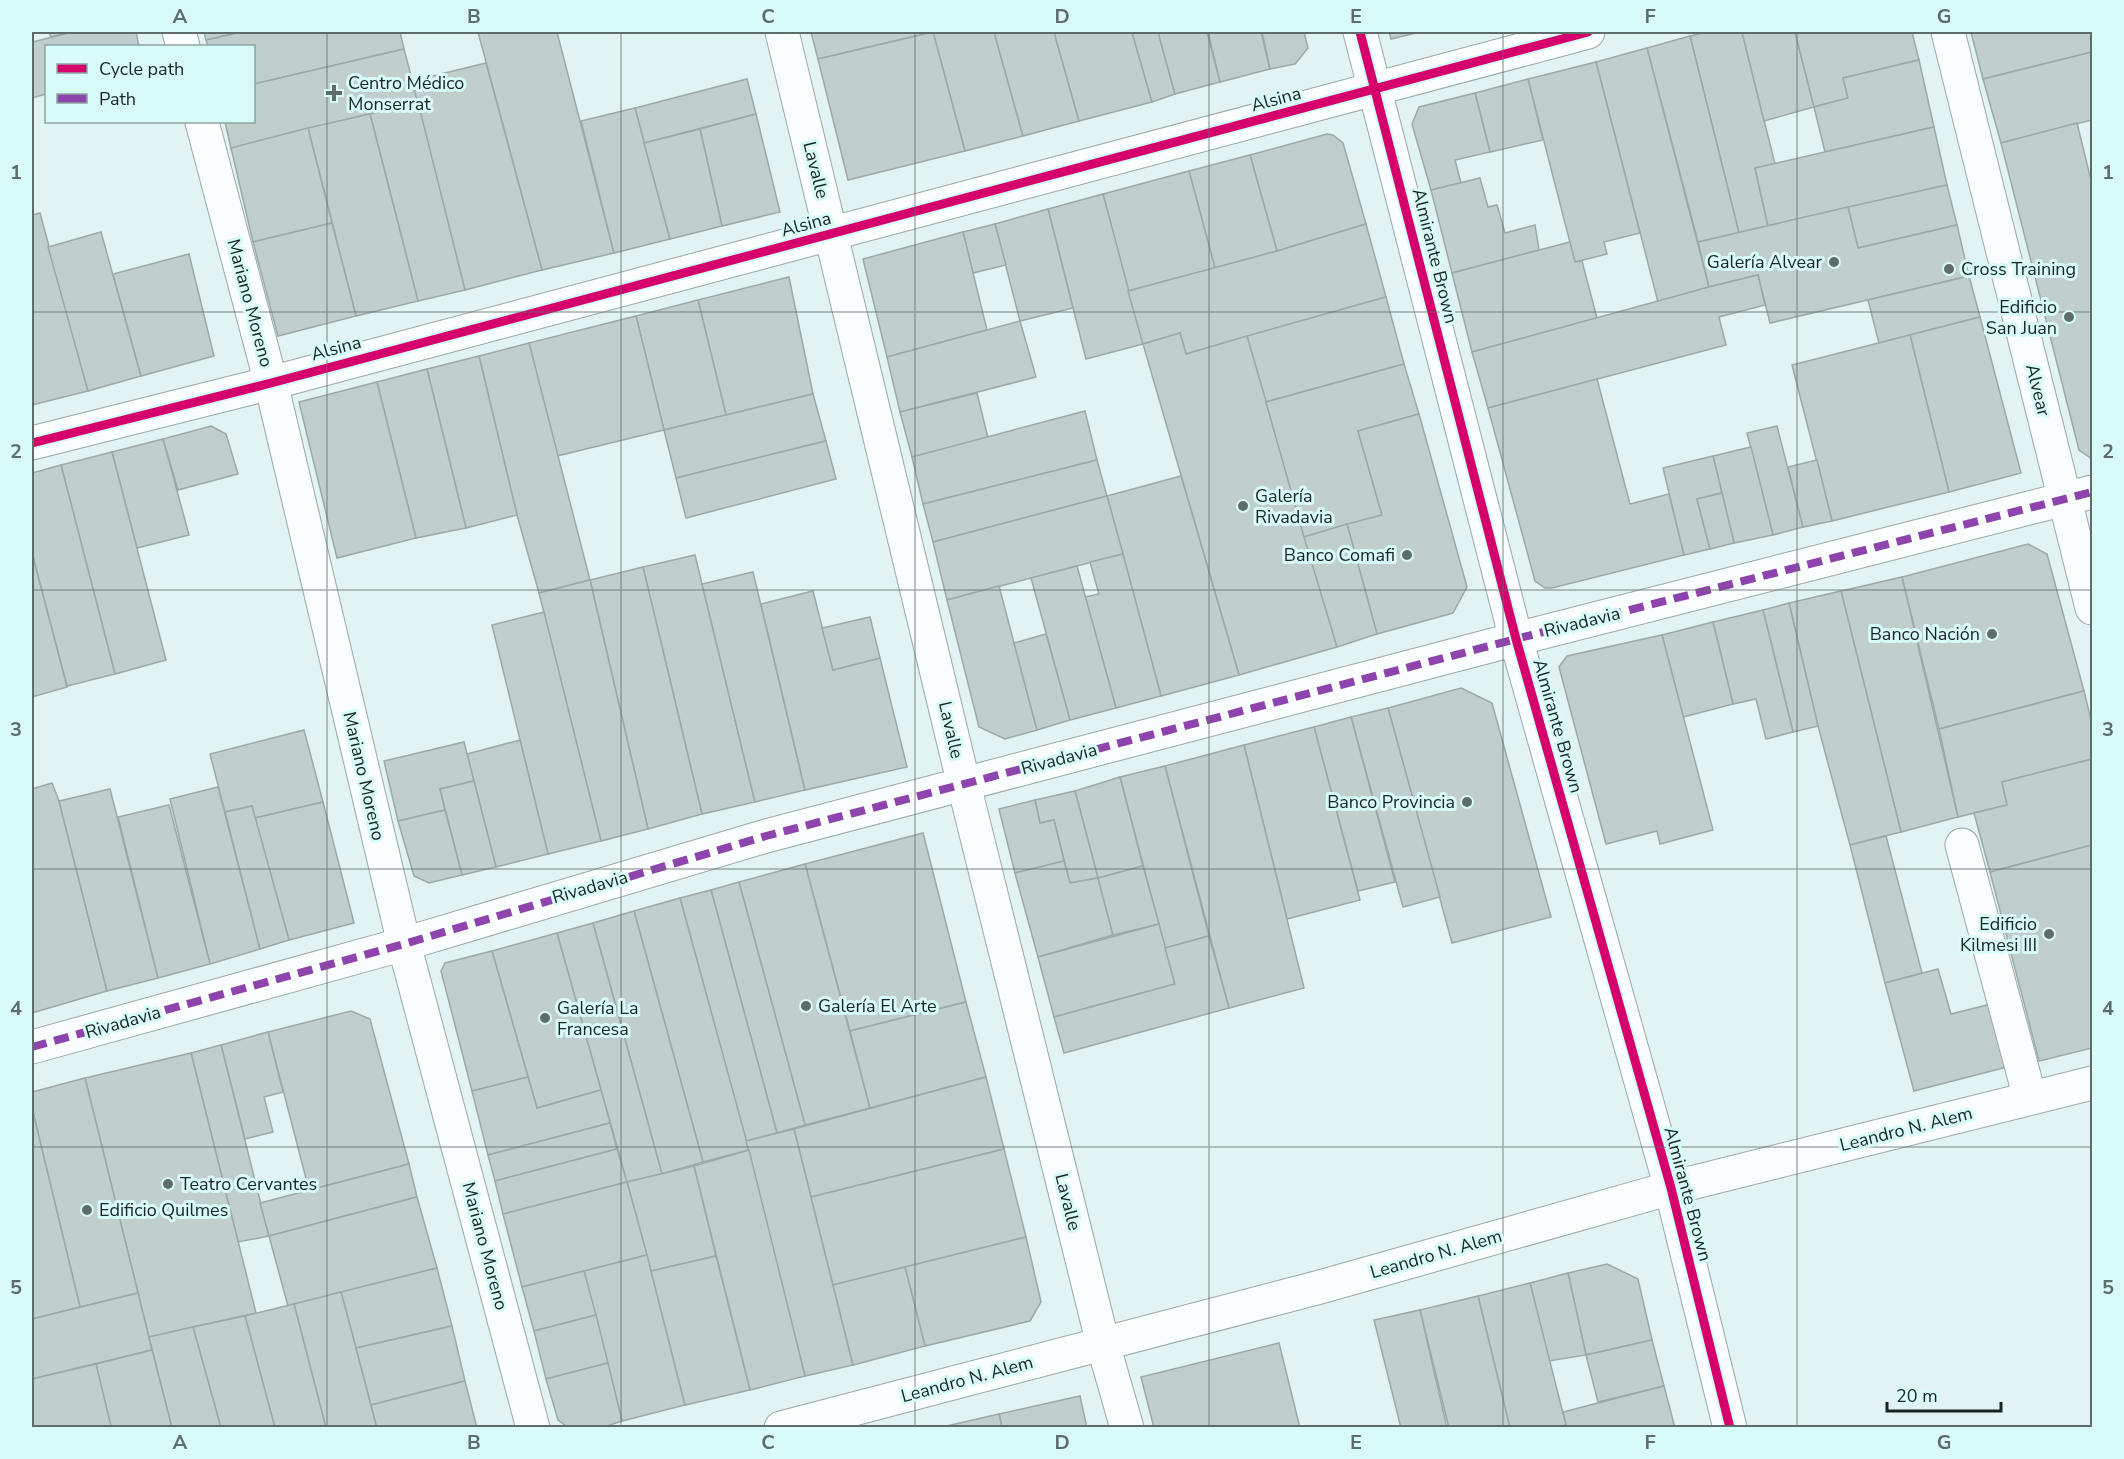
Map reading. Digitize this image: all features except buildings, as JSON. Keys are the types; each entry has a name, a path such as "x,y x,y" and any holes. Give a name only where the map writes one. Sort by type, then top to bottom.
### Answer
{"street":[{"name":"Lavalle","path":"782,32 964,784 1103,1344 1126,1428"},
{"name":"Almirante Brown","path":"1360,32 1516,639 1671,1188 1730,1428"},
{"name":"Alsina","path":"32,443 271,383 1588,32"},
{"name":"Alvear","path":"1948,32 2079,495 2092,608"},
{"name":"Mariano Moreno","path":"202,123 271,383 404,944 533,1428"},
{"name":"Rivadavia","path":"32,1047 404,944 766,836 1516,639 2079,495"},
{"path":"1962,845 2030,1098"},
{"name":"Leandro N. Alem","path":"781,1428 1320,1287 1671,1188 2092,1083"}],"marked path":[{"path":"32,1047 404,944 766,836 1516,639 2092,492"}],"cycle path":[{"path":"1360,32 1516,639 1671,1188 1730,1428"},
{"path":"32,443 271,383 1588,32"}],"place":[{"name":"Centro Médico Monserrat","path":"334,93"},
{"name":"Galería Alvear","path":"1834,262"},
{"name":"Cross Training","path":"1949,269"},
{"name":"Edificio San Juan","path":"2069,317"},
{"name":"Galería Rivadavia","path":"1243,506"},
{"name":"Banco Comafi","path":"1407,555"},
{"name":"Banco Nación","path":"1992,634"},
{"name":"Banco Provincia","path":"1467,802"},
{"name":"Edificio Kilmesi III","path":"2049,934"},
{"name":"Galería El Arte","path":"806,1006"},
{"name":"Galería La Francesa","path":"545,1018"},
{"name":"Teatro Cervantes","path":"168,1184"},
{"name":"Edificio Quilmes","path":"87,1210"}]}
